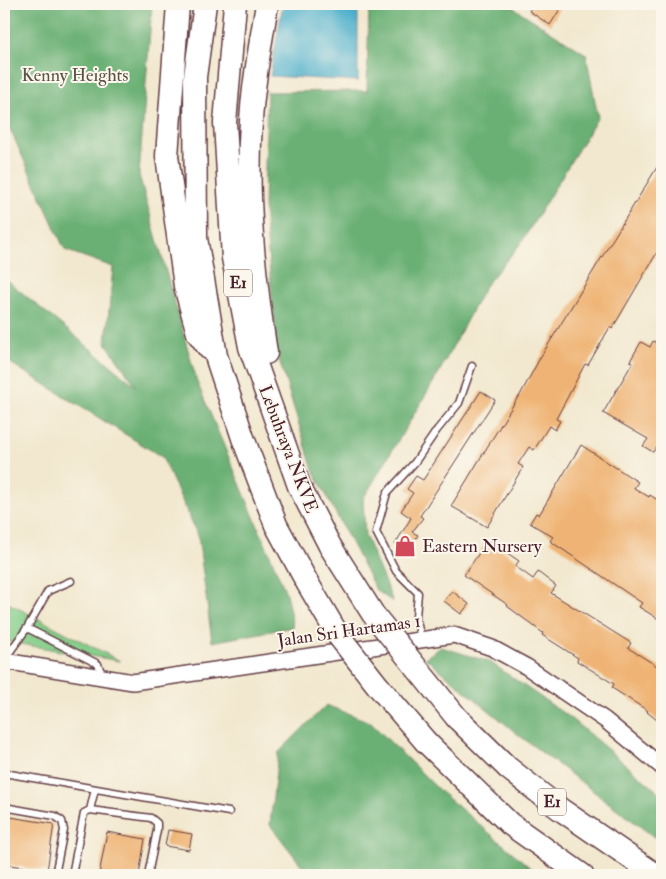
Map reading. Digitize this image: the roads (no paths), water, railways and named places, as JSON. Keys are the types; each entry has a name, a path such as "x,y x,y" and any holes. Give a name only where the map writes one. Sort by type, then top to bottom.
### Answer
{"highway":[{"path":"178,4 167,156 185,286 198,333 216,356"},
{"name":"Lebuhraya NKVE","path":"206,4 195,77 196,238 216,356 243,438 276,524 338,635 378,686 426,742 510,824 582,875"},
{"name":"Lebuhraya NKVE","path":"235,4 225,124 233,258 250,347 299,486 330,546 373,614 457,718 508,768 553,804 656,875"},
{"path":"264,388 269,372 254,271 249,199 251,120 267,4"}],"street":[{"name":"Jalan Sri Hartamas 1","path":"4,661 133,682 454,636 492,648 527,667 605,720 662,768"}],"lane":[{"path":"421,640 416,617 418,593 396,571 376,532 387,493 415,462 459,403 472,366"},
{"path":"4,661 27,628 48,591 71,581"},
{"path":"27,628 98,664 103,677"},
{"path":"4,773 229,812"},
{"path":"90,810 95,789"},
{"path":"4,807 55,816 62,820 64,830 55,875"},
{"path":"72,875 84,813 90,810 151,818 157,823 148,875"},
{"path":"4,874 13,875"}],"water":[{"path":"283,4 358,4 358,81 270,76"}],"place":[{"name":"Eastern Nursery","path":"405,546"}],"park label":[{"name":"Kenny Heights","path":"75,75"}]}
